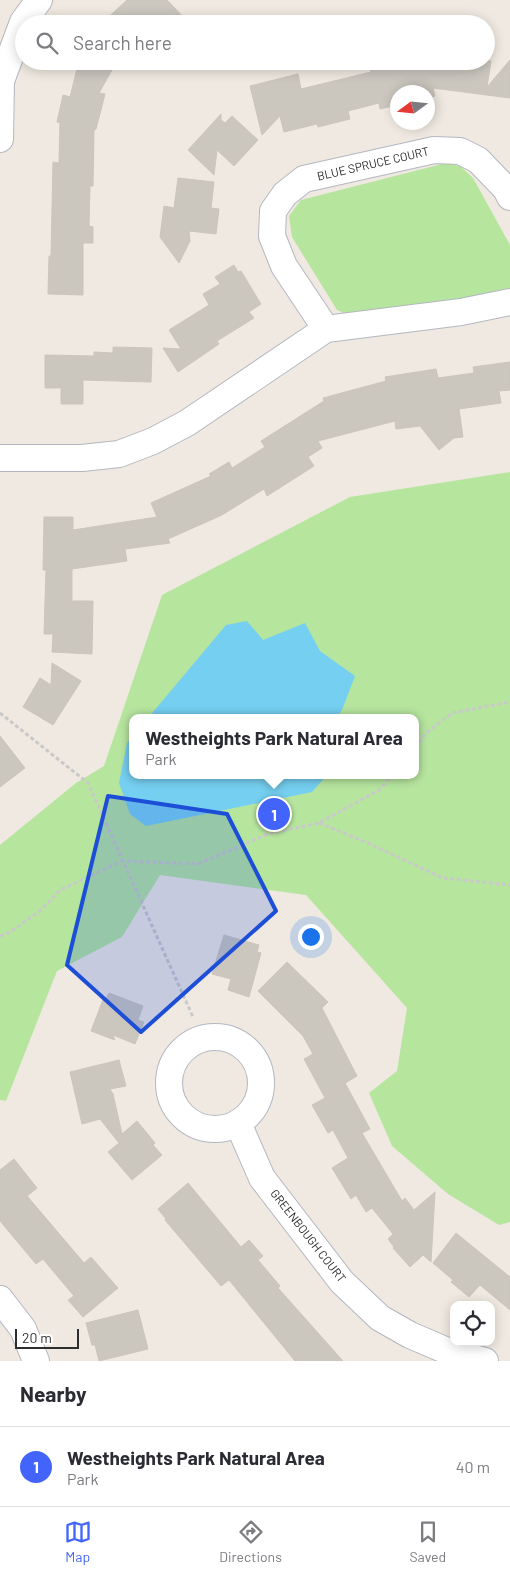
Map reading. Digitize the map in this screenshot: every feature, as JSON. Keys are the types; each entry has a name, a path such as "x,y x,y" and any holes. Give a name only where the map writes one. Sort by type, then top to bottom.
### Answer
{"street":[{"path":"28,15 39,0"},
{"path":"0,139 1,81 15,43"},
{"name":"BLUE SPRUCE COURT","path":"326,329 284,266 272,236 273,211 285,194 304,179 434,150 460,151 478,160 506,189 510,197"},
{"path":"0,458 82,458 119,454 153,441 187,423 326,329 461,312 510,302"},
{"name":"GREENBOUGH COURT","path":"238,1123 262,1178 342,1282 380,1318 410,1335 445,1350 485,1361"},
{"path":"0,1300 23,1328 36,1361"}],"path":[{"path":"419,743 426,733 452,712 510,702"},
{"path":"0,714 88,783 192,1017"},
{"path":"0,936 10,932 40,910 60,890 122,861 198,864 268,834 319,823 379,790 389,779"},
{"path":"319,823 368,843 443,878 510,885"}],"highlighted area":[{"path":"108,796 227,814 276,911 141,1032 67,965"}],"green space":[{"path":"446,163 460,166 473,178 510,245 510,292 350,316 337,310 292,237 289,216 301,200"},
{"path":"510,472 510,1222 499,1225 448,1194 392,1146 369,1093 397,1071 407,1008 306,895 160,875 122,937 57,971 6,1101 0,1100 0,845 76,783 104,766 162,595 350,497"}],"water":[{"path":"247,621 263,640 305,623 320,651 355,676 339,714 151,714 226,625"},
{"path":"129,741 129,779 323,779 312,792 146,826 130,814 119,783"}],"building":[{"path":"127,0 167,0 181,15 111,15"},
{"path":"510,60 510,98 435,88 435,85 390,85 390,107 380,109 379,103 348,111 350,119 318,127 317,124 284,132 280,116 262,135 250,86 298,74 301,89 371,72 370,70 490,70 487,87"},
{"path":"77,70 112,70 99,93 105,94 96,129 94,130 93,186 90,186 89,226 93,227 93,243 83,243 83,295 48,294 49,256 51,256 53,162 59,163 60,123 57,122 63,95 70,97"},
{"path":"221,114 221,120 225,123 232,116 258,140 234,166 217,150 214,175 188,150"},
{"path":"178,178 214,182 211,208 219,209 216,234 189,231 190,241 179,263 160,237 164,206 174,208"},
{"path":"234,265 238,272 241,271 261,304 249,312 254,318 217,341 219,344 178,372 163,348 181,349 169,330 209,305 203,294 220,284 215,277"},
{"path":"113,347 152,348 151,382 83,380 83,404 61,404 61,388 45,388 45,355 94,356 94,352 113,353"},
{"path":"510,362 510,390 499,391 501,403 459,409 463,437 454,438 439,450 420,426 396,429 395,421 318,441 322,448 308,457 314,466 267,496 264,489 222,515 168,539 170,543 125,549 127,561 72,569 72,601 93,601 92,654 52,652 53,634 44,634 46,570 43,570 44,517 73,517 73,530 157,517 151,503 211,476 209,474 229,462 232,468 265,447 261,441 324,401 323,398 386,381 385,377 436,369 438,378 474,373 473,367"},
{"path":"52,663 81,681 53,725 23,707 40,678 51,685"},
{"path":"0,736 25,768 0,787"},
{"path":"224,935 259,945 257,952 261,953 249,997 228,990 231,979 212,974"},
{"path":"287,962 328,1002 322,1008 357,1076 345,1083 370,1129 362,1133 402,1201 405,1198 414,1210 435,1192 431,1262 423,1255 410,1267 393,1248 388,1239 393,1234 372,1208 366,1212 356,1195 351,1199 332,1168 348,1158 333,1130 328,1133 312,1105 325,1098 304,1059 313,1054 303,1036 258,991"},
{"path":"109,993 143,1006 138,1020 144,1022 135,1044 113,1035 115,1040 91,1031 104,997 105,1001"},
{"path":"119,1060 126,1086 110,1089 113,1094 122,1134 137,1121 162,1155 132,1180 108,1152 119,1143 100,1119 82,1124 70,1072"},
{"path":"14,1159 37,1188 27,1196 84,1263 91,1257 118,1288 83,1317 68,1300 74,1296 43,1259 36,1264 0,1221 0,1170"},
{"path":"188,1183 241,1247 249,1240 263,1256 258,1260 280,1286 278,1288 343,1361 295,1361 229,1280 221,1286 165,1220 158,1209"},
{"path":"456,1233 510,1277 510,1310 480,1285 469,1297 433,1263"},
{"path":"138,1310 148,1349 99,1361 86,1323"}],"place":[{"name":"Westheights Park Natural Area","path":"274,814"}]}
